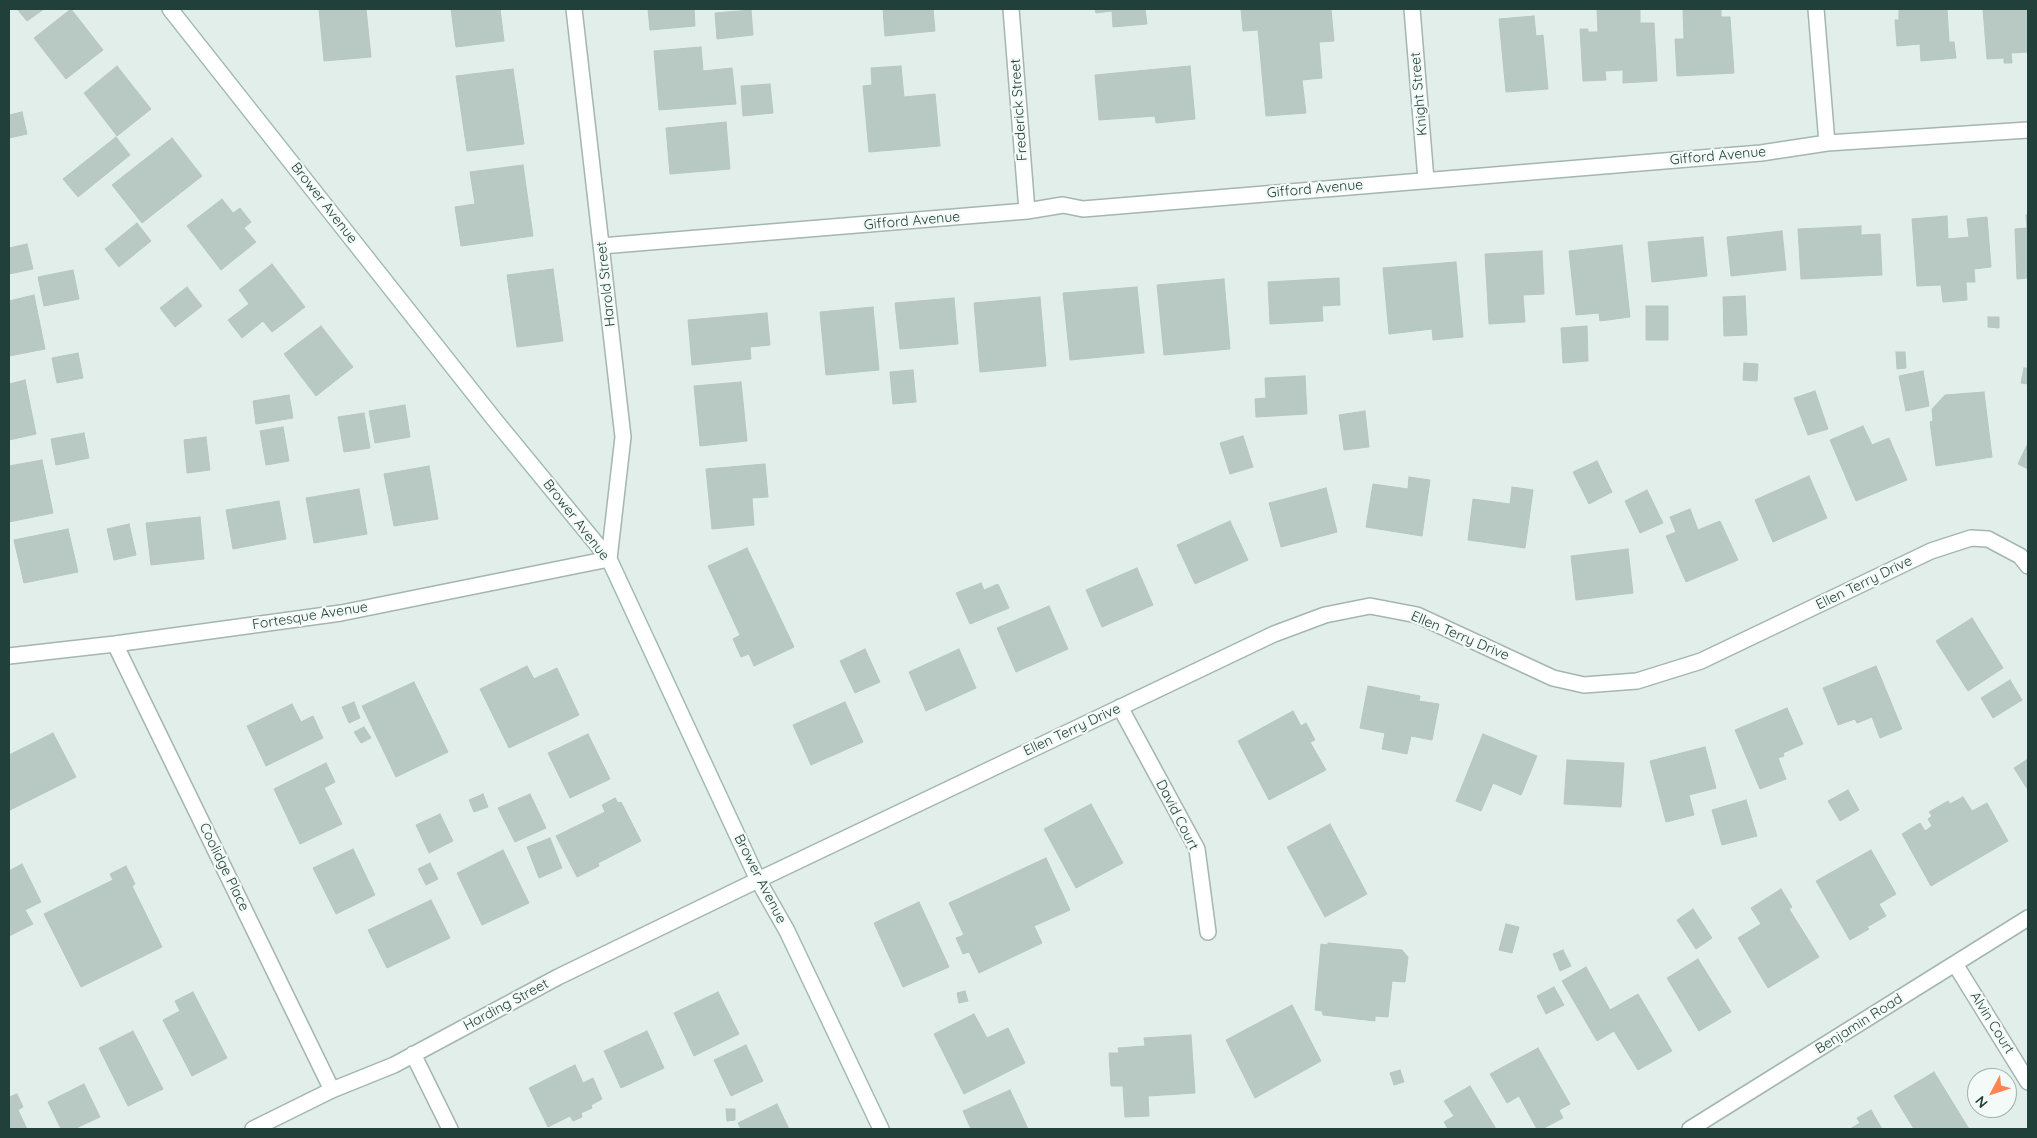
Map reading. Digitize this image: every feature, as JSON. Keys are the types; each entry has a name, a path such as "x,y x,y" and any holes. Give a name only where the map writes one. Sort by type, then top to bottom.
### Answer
{"street":[{"name":"Brower Avenue","path":"170,9 494,419 609,559 758,880 787,931 881,1129"},
{"name":"Harold Street","path":"574,9 623,437 609,559"},
{"name":"Frederick Street","path":"1011,9 1027,211"},
{"name":"Knight Street","path":"1412,9 1426,180"},
{"path":"1816,9 1827,143"},
{"name":"Gifford Avenue","path":"601,246 1027,211 1063,205 1083,209 1762,153 1827,143 2028,130"},
{"name":"Ellen Terry Drive","path":"758,880 1274,634 1325,615 1370,606 1417,615 1553,678 1584,685 1637,681 1701,661 1931,551 1971,538 1988,539 2020,556 2028,566"},
{"name":"Fortesque Avenue","path":"9,656 115,644 341,613 609,559"},
{"name":"Coolidge Place","path":"115,644 332,1090"},
{"name":"David Court","path":"1120,707 1197,849 1208,932"},
{"name":"Harding Street","path":"253,1129 332,1090 394,1066 558,977 758,880"},
{"name":"Benjamin Road","path":"1690,1129 2028,918"},
{"name":"Alvin Court","path":"1955,964 2028,1082"},
{"path":"413,1054 450,1129"}],"building":[{"path":"17,9 44,9 27,21"},
{"path":"71,9 103,50 66,79 34,38"},
{"path":"319,9 366,9 371,57 324,61"},
{"path":"451,9 500,9 504,41 456,47"},
{"path":"648,9 694,9 695,26 650,30"},
{"path":"883,9 933,9 935,31 885,36"},
{"path":"1095,9 1145,9 1147,24 1113,27 1112,11 1096,13"},
{"path":"1241,9 1331,9 1334,41 1319,42 1322,78 1302,80 1306,113 1266,116 1258,30 1243,31"},
{"path":"1597,9 1640,9 1640,23 1654,23 1657,81 1623,83 1623,70 1605,71 1606,80 1583,81 1580,29 1588,29 1588,32 1598,32"},
{"path":"1683,9 1721,9 1721,17 1730,17 1734,73 1677,76 1675,39 1684,39"},
{"path":"1899,9 1947,9 1949,42 1954,42 1956,58 1921,61 1920,44 1897,46 1895,20 1899,20"},
{"path":"1983,9 2028,9 2028,52 2011,53 2012,63 2004,63 2004,58 1987,59"},
{"path":"751,10 753,35 717,39 715,13"},
{"path":"1534,16 1536,36 1543,35 1548,89 1506,92 1499,19"},
{"path":"701,47 703,71 732,68 736,104 659,110 654,51"},
{"path":"117,66 151,109 117,136 84,93"},
{"path":"901,66 904,97 935,94 940,146 869,152 863,86 872,85 871,68"},
{"path":"1190,66 1195,119 1156,123 1155,116 1099,120 1095,75"},
{"path":"513,69 524,144 467,151 456,76"},
{"path":"770,84 773,113 743,116 741,86"},
{"path":"22,112 27,134 9,138 9,115"},
{"path":"726,122 730,169 670,174 666,128"},
{"path":"116,137 130,155 78,197 63,179"},
{"path":"172,138 202,176 142,223 112,185"},
{"path":"523,165 533,236 461,246 455,207 475,204 470,172"},
{"path":"222,199 233,213 240,208 251,222 244,228 256,242 221,270 187,226"},
{"path":"2026,215 2028,215 2028,278 2017,279 2015,229 2027,228"},
{"path":"1947,216 1948,239 1969,237 1967,219 1987,217 1991,267 1974,269 1975,282 1966,282 1967,300 1943,302 1941,285 1917,286 1912,219"},
{"path":"137,223 151,241 119,267 105,249"},
{"path":"1861,226 1861,235 1880,234 1882,275 1801,279 1798,229"},
{"path":"1782,231 1786,270 1731,276 1727,237"},
{"path":"1703,237 1707,276 1652,282 1648,242"},
{"path":"27,244 33,269 9,274 9,248"},
{"path":"1622,245 1630,317 1600,321 1599,313 1576,315 1569,251"},
{"path":"1542,251 1544,294 1523,295 1525,322 1489,324 1485,254"},
{"path":"1456,262 1463,337 1433,340 1432,329 1389,334 1383,268"},
{"path":"272,264 305,307 272,332 263,321 242,338 228,320 249,304 239,290"},
{"path":"553,269 563,341 517,347 507,275"},
{"path":"73,270 79,299 44,306 38,277"},
{"path":"1339,278 1340,305 1322,306 1323,321 1270,324 1268,282"},
{"path":"1224,279 1230,349 1164,355 1157,285"},
{"path":"187,287 202,306 175,327 160,308"},
{"path":"1137,287 1144,353 1070,360 1063,293"},
{"path":"34,295 45,349 9,356 9,301"},
{"path":"1745,296 1747,335 1724,336 1723,297"},
{"path":"1040,297 1046,366 980,372 974,303"},
{"path":"954,298 958,344 900,349 895,303"},
{"path":"1646,306 1668,306 1668,340 1646,340"},
{"path":"873,307 879,370 826,375 820,312"},
{"path":"767,313 770,345 750,347 751,359 692,365 688,320"},
{"path":"1988,317 1999,317 1999,328 1988,327"},
{"path":"321,326 353,367 316,396 284,354"},
{"path":"1587,326 1588,361 1563,363 1561,328"},
{"path":"1896,352 1905,352 1906,368 1897,369"},
{"path":"78,353 83,378 57,383 52,358"},
{"path":"1744,363 1758,364 1757,381 1743,380"},
{"path":"2024,368 2028,368 2028,384 2021,383"},
{"path":"913,370 916,402 893,404 890,372"},
{"path":"1923,371 1929,406 1906,411 1899,376"},
{"path":"1305,376 1307,414 1256,417 1255,399 1266,398 1265,378"},
{"path":"25,380 36,434 9,440 9,384"},
{"path":"741,382 747,441 700,446 694,386"},
{"path":"1815,391 1828,429 1808,435 1794,398"},
{"path":"1984,392 1992,457 1936,466 1930,422 1933,421 1932,409 1945,395"},
{"path":"289,395 293,418 256,424 253,401"},
{"path":"405,405 410,437 375,443 369,411"},
{"path":"1365,411 1369,447 1344,450 1339,415"},
{"path":"364,413 370,448 344,452 338,417"},
{"path":"1863,426 1872,445 1889,438 1907,480 1856,501 1830,440"},
{"path":"283,427 289,461 266,465 260,431"},
{"path":"84,433 89,458 56,465 51,439"},
{"path":"1243,436 1253,467 1230,474 1220,443"},
{"path":"206,437 210,470 187,473 184,440"},
{"path":"2028,443 2028,469 2018,464"},
{"path":"42,460 53,513 9,522 9,466"},
{"path":"1597,461 1612,492 1589,504 1573,472"},
{"path":"765,464 768,497 752,498 754,525 712,529 706,469"},
{"path":"429,466 438,519 394,526 384,474"},
{"path":"1809,476 1827,518 1773,542 1755,500"},
{"path":"1409,477 1430,480 1422,536 1366,527 1373,484 1408,489"},
{"path":"1512,487 1533,490 1525,548 1468,540 1473,499 1510,504"},
{"path":"1326,488 1337,532 1281,547 1269,503"},
{"path":"359,489 367,534 314,543 306,498"},
{"path":"1647,490 1663,523 1640,533 1625,501"},
{"path":"279,501 286,539 233,549 226,510"},
{"path":"1690,509 1698,530 1720,521 1738,560 1686,582 1666,536 1676,532 1670,517"},
{"path":"200,517 204,559 151,565 146,523"},
{"path":"1230,521 1248,560 1195,584 1177,545"},
{"path":"129,524 136,555 114,560 107,529"},
{"path":"68,529 78,572 24,583 14,540"},
{"path":"747,548 794,647 754,666 749,654 741,657 733,639 740,635 708,566"},
{"path":"1628,549 1633,593 1576,600 1571,556"},
{"path":"1137,568 1153,605 1102,627 1086,590"},
{"path":"981,583 984,590 998,584 1009,608 970,624 956,593"},
{"path":"1049,606 1068,649 1016,672 997,628"},
{"path":"1972,618 2003,668 1968,691 1936,641"},
{"path":"865,649 880,682 855,693 840,661"},
{"path":"959,649 976,688 926,711 909,672"},
{"path":"527,666 534,679 557,668 579,715 509,748 480,689"},
{"path":"1876,666 1902,729 1880,738 1872,717 1857,723 1855,719 1838,725 1823,688"},
{"path":"2010,680 2022,700 1993,718 1981,698"},
{"path":"414,682 448,752 396,777 362,706"},
{"path":"1368,686 1420,696 1419,701 1439,704 1432,740 1411,736 1407,754 1382,749 1385,733 1360,728"},
{"path":"354,702 360,718 349,723 342,707"},
{"path":"845,702 863,742 811,765 793,725"},
{"path":"292,704 301,722 313,716 323,738 266,766 247,726"},
{"path":"1787,708 1803,744 1783,753 1784,756 1778,758 1786,779 1760,789 1735,730"},
{"path":"1293,711 1301,726 1306,723 1315,740 1310,742 1326,770 1269,800 1238,741"},
{"path":"364,727 371,738 361,743 354,732"},
{"path":"53,733 76,777 10,810 9,755"},
{"path":"588,734 610,779 570,798 548,753"},
{"path":"1483,734 1537,756 1521,795 1493,783 1481,811 1456,801"},
{"path":"1705,747 1716,788 1689,795 1694,815 1666,822 1650,761"},
{"path":"2028,759 2028,790 2014,768"},
{"path":"1567,760 1624,763 1621,807 1564,804"},
{"path":"326,763 335,782 324,788 342,824 300,844 274,789"},
{"path":"1848,790 1859,810 1840,821 1828,801"},
{"path":"483,794 488,807 474,812 469,800"},
{"path":"530,794 546,828 515,842 498,808"},
{"path":"1963,797 1972,811 1987,803 2008,841 1931,886 1902,834 1920,823 1925,831 1932,826 1928,819 1932,816 1929,812 1948,801 1950,804"},
{"path":"615,798 618,803 621,802 641,841 598,863 599,866 577,877 556,836 605,812 602,805"},
{"path":"1746,800 1757,836 1722,845 1712,810"},
{"path":"1091,804 1123,863 1076,888 1044,829"},
{"path":"440,814 453,841 429,853 416,825"},
{"path":"1330,824 1367,894 1325,917 1287,847"},
{"path":"550,838 562,868 539,878 527,847"},
{"path":"353,849 375,895 336,914 313,868"},
{"path":"503,850 529,903 482,925 457,873"},
{"path":"1871,850 1896,894 1879,904 1886,916 1850,940 1816,881"},
{"path":"1046,858 1070,910 1034,926 1042,943 979,973 969,952 963,954 956,938 964,935 949,903"},
{"path":"430,863 438,879 426,885 418,869"},
{"path":"22,864 41,902 25,910 33,924 9,936 9,871"},
{"path":"126,866 135,884 132,886 162,947 81,987 44,914 113,880 110,874"},
{"path":"1781,889 1792,907 1789,909 1819,957 1768,988 1738,938 1761,924 1751,908"},
{"path":"431,900 450,938 387,968 368,930"},
{"path":"919,902 949,967 903,987 874,923"},
{"path":"1693,909 1712,938 1696,949 1677,920"},
{"path":"1506,924 1519,927 1512,953 1499,950"},
{"path":"1328,943 1402,950 1408,957 1405,982 1392,981 1388,1017 1375,1016 1375,1021 1323,1015 1322,1011 1315,1010 1321,944 1328,945"},
{"path":"1563,950 1571,966 1560,971 1553,954"},
{"path":"1698,959 1731,1012 1699,1031 1667,978"},
{"path":"1586,967 1610,1010 1638,994 1672,1051 1638,1070 1614,1031 1597,1041 1562,981"},
{"path":"1554,987 1564,1005 1546,1014 1537,996"},
{"path":"965,991 968,1001 959,1003 957,993"},
{"path":"193,992 227,1058 192,1076 163,1020 180,1011 175,1001"},
{"path":"718,992 739,1034 694,1056 674,1013"},
{"path":"1292,1005 1321,1061 1255,1098 1226,1040"},
{"path":"974,1014 987,1038 1008,1028 1025,1063 964,1094 934,1034"},
{"path":"133,1031 163,1089 128,1106 99,1048"},
{"path":"647,1031 664,1068 621,1088 604,1051"},
{"path":"1191,1035 1195,1093 1148,1096 1149,1116 1125,1117 1123,1086 1111,1086 1109,1053 1119,1053 1118,1048 1145,1046 1144,1038"},
{"path":"746,1045 763,1081 731,1096 714,1060"},
{"path":"1538,1048 1570,1104 1559,1110 1563,1118 1542,1129 1537,1129 1519,1096 1507,1103 1490,1074"},
{"path":"575,1065 583,1083 593,1078 602,1099 591,1105 592,1108 581,1113 582,1117 573,1121 570,1116 548,1127 529,1088"},
{"path":"1400,1070 1404,1082 1394,1085 1390,1073"},
{"path":"1934,1072 1969,1129 1914,1129 1894,1096"},
{"path":"84,1084 100,1117 74,1129 61,1129 48,1102"},
{"path":"1470,1086 1496,1129 1448,1129 1444,1122 1454,1116 1444,1101"},
{"path":"1010,1090 1028,1129 971,1129 963,1111"},
{"path":"17,1094 23,1107 18,1110 27,1129 9,1129 9,1097"},
{"path":"777,1104 789,1129 741,1129 738,1123"},
{"path":"726,1109 735,1109 735,1120 727,1121"},
{"path":"1871,1110 1882,1129 1850,1129 1860,1123 1857,1118"}]}
